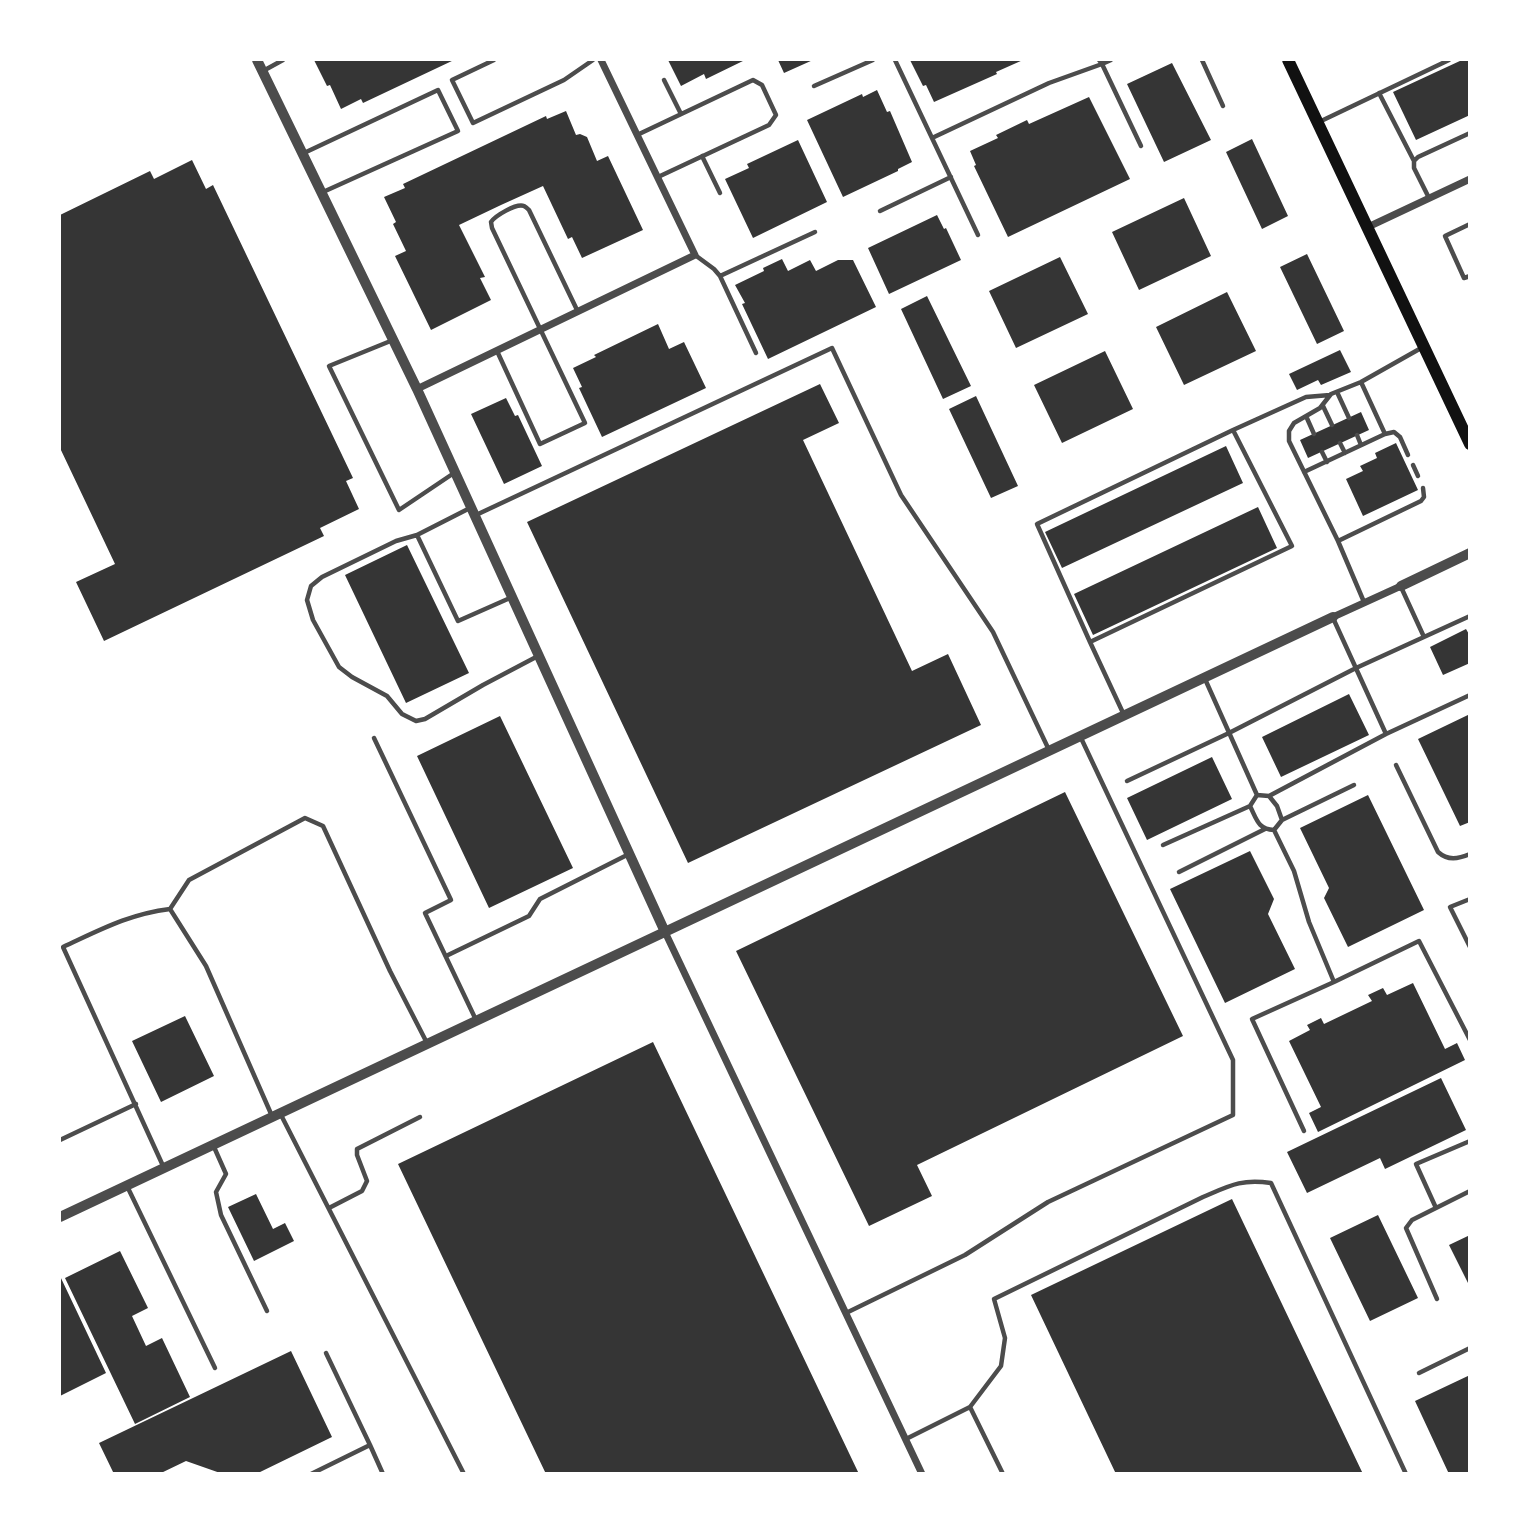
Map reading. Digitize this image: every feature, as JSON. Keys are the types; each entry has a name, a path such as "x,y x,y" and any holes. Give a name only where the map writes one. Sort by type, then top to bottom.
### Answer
{"main road":[{"path":"1289,60 1469,444"}],"street":[{"path":"257,60 417,389 665,932 922,1474"},
{"path":"417,389 695,255 601,60"},
{"path":"1368,227 1469,179"},
{"path":"60,1217 1469,553"}],"lane":[{"path":"262,71 283,60"},
{"path":"494,60 452,80 473,123 564,80 593,60"},
{"path":"814,86 873,60"},
{"path":"895,60 978,235"},
{"path":"932,138 1049,83 1111,60"},
{"path":"1202,60 1223,106"},
{"path":"1318,123 1449,60"},
{"path":"1100,62 1141,146"},
{"path":"664,80 681,114"},
{"path":"637,135 753,80 762,85 776,115 769,125 658,177"},
{"path":"303,154 438,90 458,131 321,192"},
{"path":"1379,93 1414,161 1414,167 1429,198"},
{"path":"1414,161 1469,133"},
{"path":"702,156 720,193"},
{"path":"880,211 951,177"},
{"path":"496,351 540,444 584,423 492,229 491,222 494,217 519,205 529,210 578,312"},
{"path":"1469,225 1445,236 1464,278 1469,276"},
{"path":"720,276 815,232"},
{"path":"695,255 720,276 756,353"},
{"path":"393,340 329,366 399,510 455,472"},
{"path":"1124,716 1037,524 1306,397 1334,393 1360,382 1424,347"},
{"path":"539,656 425,719 416,721 402,714 387,696 339,667 313,620 307,600 311,586 322,577 396,541 473,511 832,348 901,495 993,632 1050,751"},
{"path":"1360,382 1385,434"},
{"path":"1334,393 1323,406 1294,423 1289,431 1289,440 1365,603"},
{"path":"1334,393 1349,418"},
{"path":"1323,406 1332,425"},
{"path":"1306,416 1314,434"},
{"path":"1090,642 1292,546 1233,430"},
{"path":"1304,472 1394,432 1408,455"},
{"path":"1357,436 1361,445"},
{"path":"1340,443 1345,453"},
{"path":"1322,452 1327,461"},
{"path":"1413,465 1418,476"},
{"path":"1338,541 1421,501 1424,497 1423,488"},
{"path":"417,535 458,621 512,597"},
{"path":"1401,586 1424,637"},
{"path":"1127,781 1356,668 1469,616"},
{"path":"1333,617 1386,734"},
{"path":"1204,678 1257,795"},
{"path":"1257,795 1269,796 1386,734 1469,695"},
{"path":"846,1313 965,1255 1048,1202 1233,1115 1233,1060 1080,737"},
{"path":"374,738 451,900 425,912 476,1021"},
{"path":"1396,765 1438,852 1444,857 1458,859 1469,854"},
{"path":"1275,830 1282,820 1354,785"},
{"path":"1163,845 1250,806 1257,795"},
{"path":"1269,796 1277,806 1282,820"},
{"path":"1250,806 1265,829"},
{"path":"164,1168 63,947 122,919 170,909 189,880 305,818 323,825 390,971 427,1044"},
{"path":"1179,872 1265,829 1275,830"},
{"path":"1275,830 1294,871 1309,922 1334,982"},
{"path":"446,956 529,916 540,899 629,854"},
{"path":"1469,899 1450,907 1469,947"},
{"path":"170,909 206,966 276,1115 329,1208 464,1474"},
{"path":"1304,1131 1252,1019 1419,941 1469,1040"},
{"path":"60,1140 135,1104"},
{"path":"329,1208 362,1191 367,1181 357,1149 420,1117"},
{"path":"1436,1208 1416,1164 1469,1141"},
{"path":"213,1145 226,1174 216,1192 221,1215 267,1311"},
{"path":"906,1439 971,1407 1001,1366 1006,1338 994,1299 1203,1197 1250,1180 1271,1183 1406,1474"},
{"path":"127,1186 215,1368"},
{"path":"1437,1299 1406,1228 1412,1220 1469,1191"},
{"path":"1419,1373 1469,1348"},
{"path":"326,1353 383,1474"},
{"path":"971,1407 1003,1474"},
{"path":"311,1474 370,1445"}],"building":[{"path":"314,60 454,60 363,103 361,99 341,109"},
{"path":"668,60 745,60 706,79 704,74 681,86"},
{"path":"778,60 813,60 784,73"},
{"path":"910,60 1023,60 934,102"},
{"path":"1462,60 1470,60 1470,115 1416,140 1393,92"},
{"path":"1172,63 1211,140 1164,162 1127,84"},
{"path":"877,90 887,112 890,111 912,162 843,197 807,120 862,94 863,97"},
{"path":"1089,97 1130,179 1008,237 974,166 976,165 970,151 1027,120 1029,124"},
{"path":"566,111 576,135 587,137 597,161 608,156 643,230 582,258 572,237 568,239 543,186 501,205 459,225 485,277 480,278 491,300 431,330 395,256 406,251 384,197 405,188 403,184 546,116 547,119"},
{"path":"1252,139 1288,216 1262,229 1226,152"},
{"path":"798,140 827,202 753,238 725,179 749,168 747,164"},
{"path":"192,160 206,189 213,185 353,478 346,481 359,509 320,528 324,536 104,641 76,582 115,564 60,448 60,215 150,171 154,179"},
{"path":"1184,198 1211,256 1139,290 1112,232"},
{"path":"937,215 961,260 889,294 868,248"},
{"path":"1307,254 1344,331 1317,344 1280,267"},
{"path":"1060,257 1088,314 1016,348 989,291"},
{"path":"782,259 788,271 810,260 816,271 838,260 853,260 876,307 768,359 735,285"},
{"path":"1227,292 1256,351 1184,385 1156,327"},
{"path":"927,296 971,386 943,399 901,309"},
{"path":"658,324 669,349 684,342 706,388 602,437 579,388 582,387 573,368"},
{"path":"1340,350 1351,372 1321,385 1318,380 1297,390 1289,374"},
{"path":"1105,351 1133,409 1062,443 1034,385"},
{"path":"820,384 839,423 803,440 912,671 948,654 981,725 688,863 527,522"},
{"path":"976,396 1018,486 991,498 949,409"},
{"path":"506,398 515,416 518,415 542,466 504,484 471,414"},
{"path":"1361,412 1369,430 1308,458 1300,440"},
{"path":"1396,443 1418,490 1363,516 1346,479 1363,471 1360,466 1377,458 1375,453"},
{"path":"1226,446 1243,483 1062,568 1045,532"},
{"path":"1258,507 1277,548 1093,635 1074,594"},
{"path":"407,545 469,673 406,703 345,575"},
{"path":"1466,629 1470,636 1470,663 1443,675 1430,647"},
{"path":"1349,694 1369,735 1281,777 1262,737"},
{"path":"1470,714 1470,822 1460,826 1418,739"},
{"path":"500,716 573,868 489,908 417,756"},
{"path":"1212,757 1232,799 1147,840 1127,798"},
{"path":"1065,792 1183,1036 917,1165 932,1196 869,1226 736,951"},
{"path":"1368,795 1424,910 1348,947 1324,898 1329,888 1300,828"},
{"path":"1250,851 1274,899 1268,914 1295,969 1225,1003 1170,889"},
{"path":"1413,983 1445,1049 1457,1043 1465,1060 1318,1132 1309,1113 1321,1107 1289,1041 1310,1030 1307,1025 1321,1018 1324,1024 1372,1001 1368,995 1383,988 1387,995"},
{"path":"185,1016 214,1076 161,1102 132,1041"},
{"path":"653,1042 859,1474 546,1474 398,1164"},
{"path":"1441,1078 1466,1130 1385,1169 1380,1158 1307,1193 1287,1152"},
{"path":"256,1194 273,1229 285,1223 294,1241 254,1261 228,1207"},
{"path":"1232,1199 1363,1474 1116,1474 1031,1295"},
{"path":"1378,1215 1418,1298 1370,1321 1330,1238"},
{"path":"1470,1235 1470,1287 1449,1245"},
{"path":"120,1251 148,1308 132,1316 146,1346 162,1338 190,1397 135,1424 65,1278"},
{"path":"60,1276 106,1373 60,1396"},
{"path":"291,1351 332,1437 256,1474 223,1474 186,1461 159,1474 114,1474 99,1443"},
{"path":"1470,1375 1470,1474 1449,1474 1415,1401"}]}
